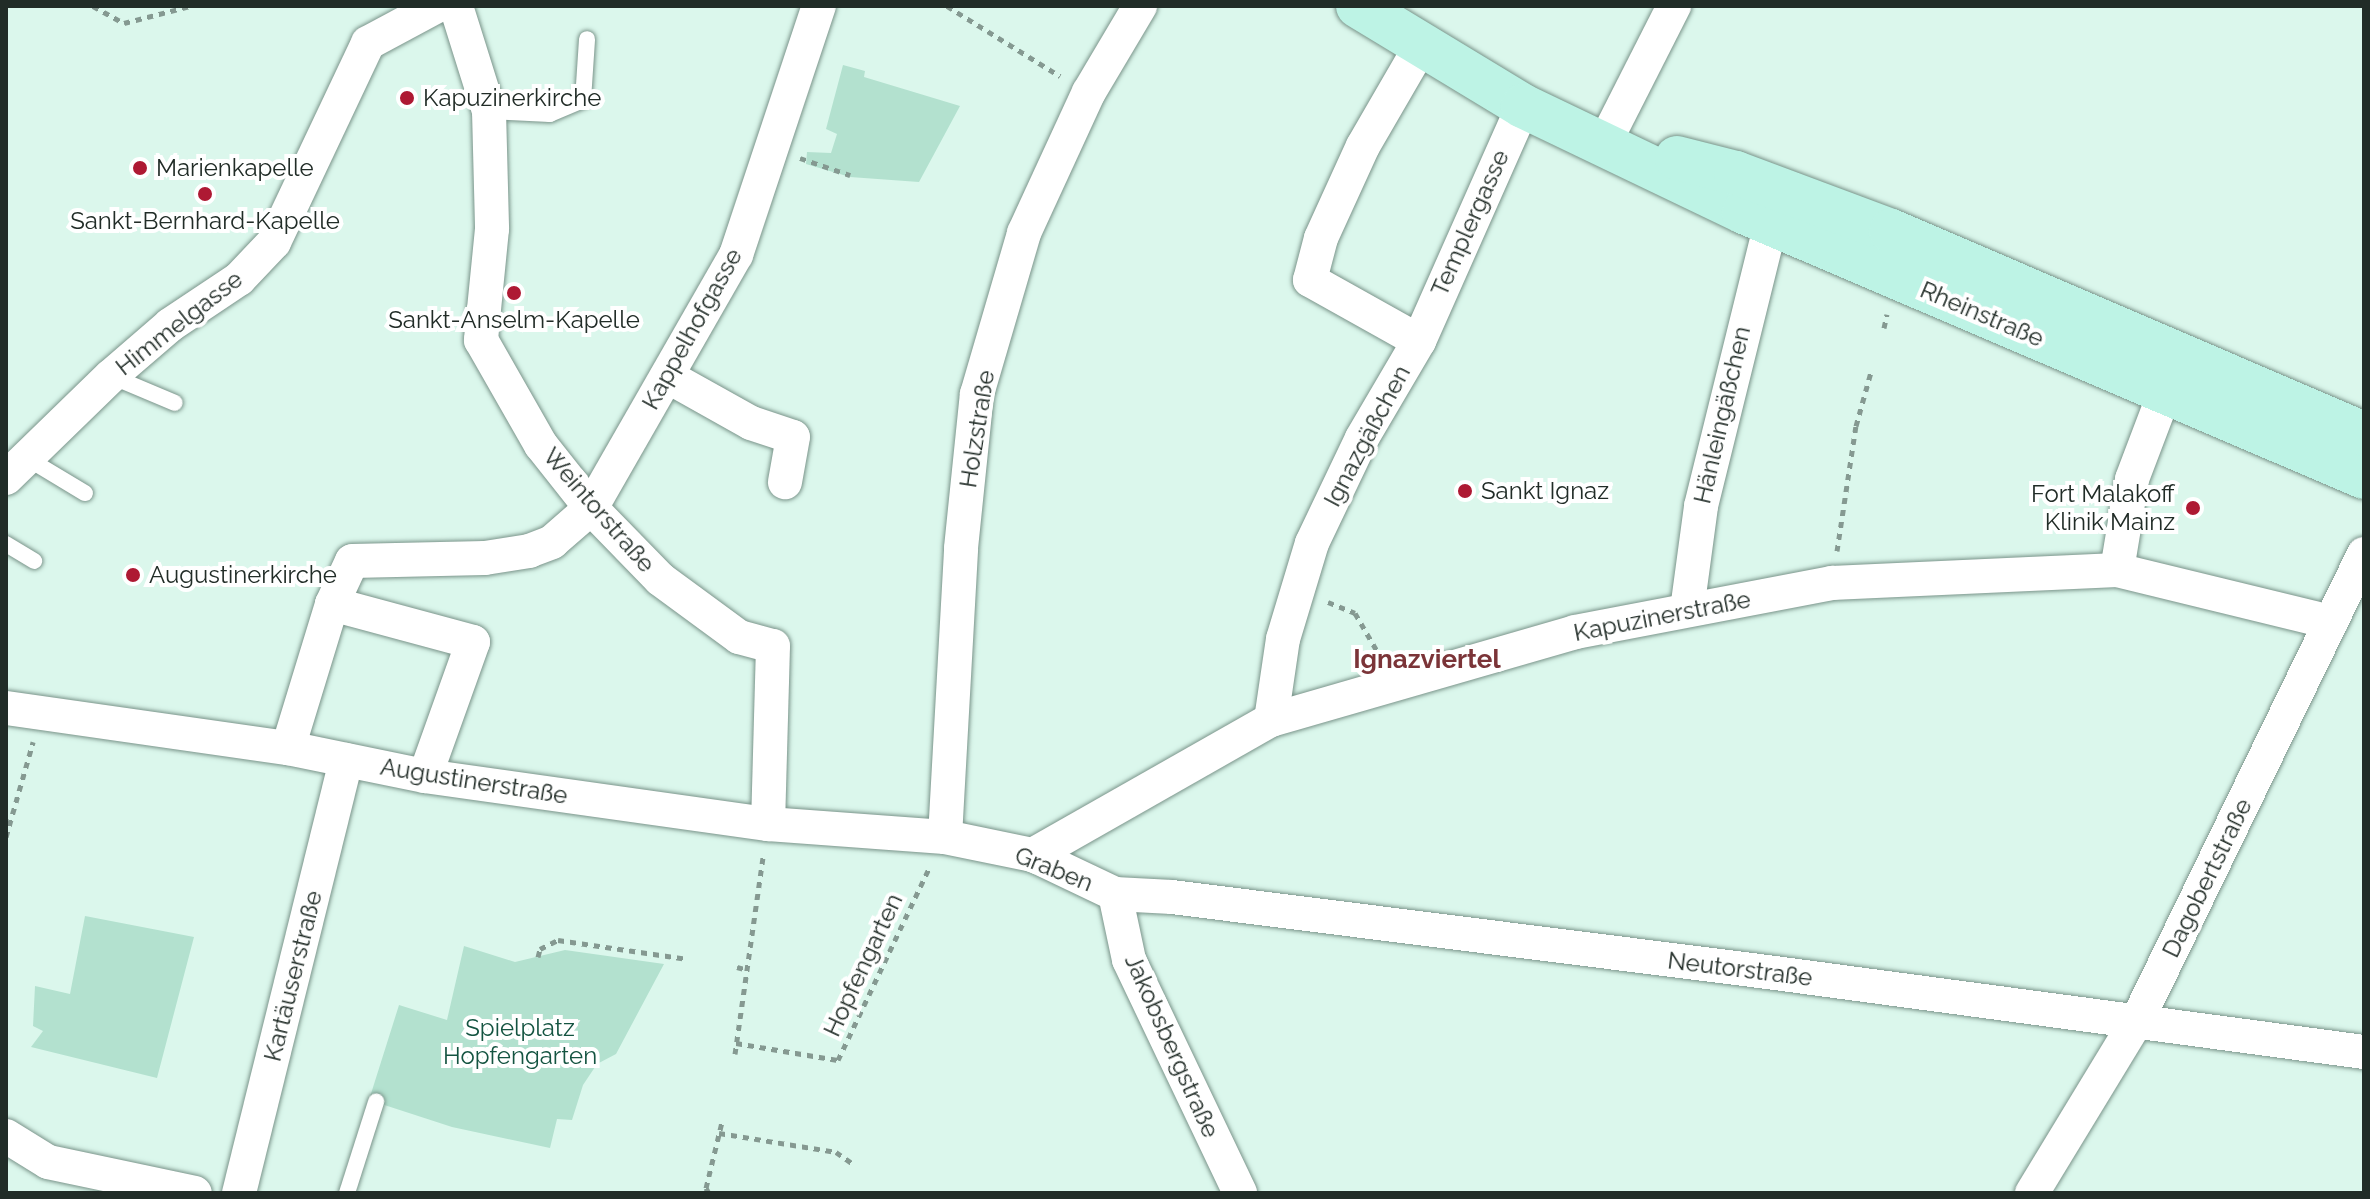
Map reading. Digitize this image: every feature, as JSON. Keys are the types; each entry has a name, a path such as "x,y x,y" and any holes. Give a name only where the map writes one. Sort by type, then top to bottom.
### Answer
{"main road":[{"name":"Rheinstraße","path":"1358,6 1523,106 1605,142 1771,224 2364,477"},
{"name":"Rheinstraße","path":"1605,142 1736,173 1827,206 2356,425"}],"street":[{"name":"Himmelgasse","path":"16,467 111,376 170,325 239,279 274,242 368,43 437,6"},
{"name":"Weintorstraße","path":"456,6 489,111 492,229 481,340 541,445 591,508 660,579 739,637 773,646 768,824"},
{"name":"Kappelhofgasse","path":"332,604 352,561 485,558 552,542 591,508 736,255 819,6"},
{"name":"Holzstraße","path":"945,837 961,548 977,394 1024,233 1089,92 1140,6"},
{"path":"1605,142 1674,6"},
{"name":"Ignazgäßchen","path":"1271,720 1283,639 1312,543 1362,438 1419,341 1310,280 1321,238 1363,146 1421,46"},
{"name":"Templergasse","path":"1419,341 1523,106"},
{"name":"Hänleingäßchen","path":"1687,610 1701,506 1771,224"},
{"path":"667,376 751,423 793,437 785,482"},
{"path":"2117,570 2132,479 2165,392"},
{"name":"Dagobertstraße","path":"2032,1193 2138,1019 2364,554"},
{"name":"Kapuzinerstraße","path":"1033,855 1271,720 1395,681 1575,632 1832,583 2117,570 2331,622"},
{"path":"288,748 332,604 473,642 425,776"},
{"name":"Augustinerstraße","path":"6,708 288,748 425,776 768,824 945,837"},
{"name":"Kartäuserstraße","path":"239,1193 346,760"},
{"name":"Graben","path":"945,837 1033,855 1115,894"},
{"name":"Neutorstraße","path":"1115,894 1172,897 2138,1019 2364,1052"},
{"name":"Jakobsbergstraße","path":"1115,894 1129,960 1240,1193"},
{"path":"6,1136 48,1162 195,1193"}],"lane":[{"path":"489,111 550,114 583,100 587,39"},
{"path":"111,376 175,403"},
{"path":"16,467 85,493"},
{"path":"6,544 34,561"},
{"path":"347,1193 376,1102"}],"path":[{"path":"93,6 124,23 190,6"},
{"path":"947,6 1089,92"},
{"path":"772,149 850,175"},
{"path":"1832,583 1856,426 1871,372"},
{"path":"1298,589 1355,613 1395,681"},
{"path":"6,837 43,712"},
{"path":"735,1054 768,824"},
{"name":"Hopfengarten","path":"736,1043 838,1060 945,837"},
{"path":"538,957 540,949 558,940 688,959"},
{"path":"737,967 748,970"},
{"path":"707,1190 722,1122"},
{"path":"719,1133 836,1152 852,1163"}],"green space":[{"path":"843,65 865,71 864,77 960,106 919,182 850,177 806,164 807,152 831,153 837,134 826,129"},
{"path":"85,916 194,937 157,1078 31,1047 43,1031 33,1026 35,986 70,994"},
{"name":"Spielplatz Hopfengarten","path":"464,946 515,962 565,950 664,964 616,1054 597,1064 583,1085 572,1120 557,1119 550,1148 452,1127 369,1100 399,1005 447,1020"}],"place":[{"name":"Kapuzinerkirche","path":"407,98"},
{"name":"Marienkapelle","path":"140,168"},
{"name":"Sankt-Bernhard-Kapelle","path":"205,194"},
{"name":"Sankt-Anselm-Kapelle","path":"514,293"},
{"name":"Sankt Ignaz","path":"1465,491"},
{"name":"Fort Malakoff Klinik Mainz","path":"2193,508"},
{"name":"Augustinerkirche","path":"133,575"}],"district":[{"name":"Ignazviertel","path":"1427,660"}]}
